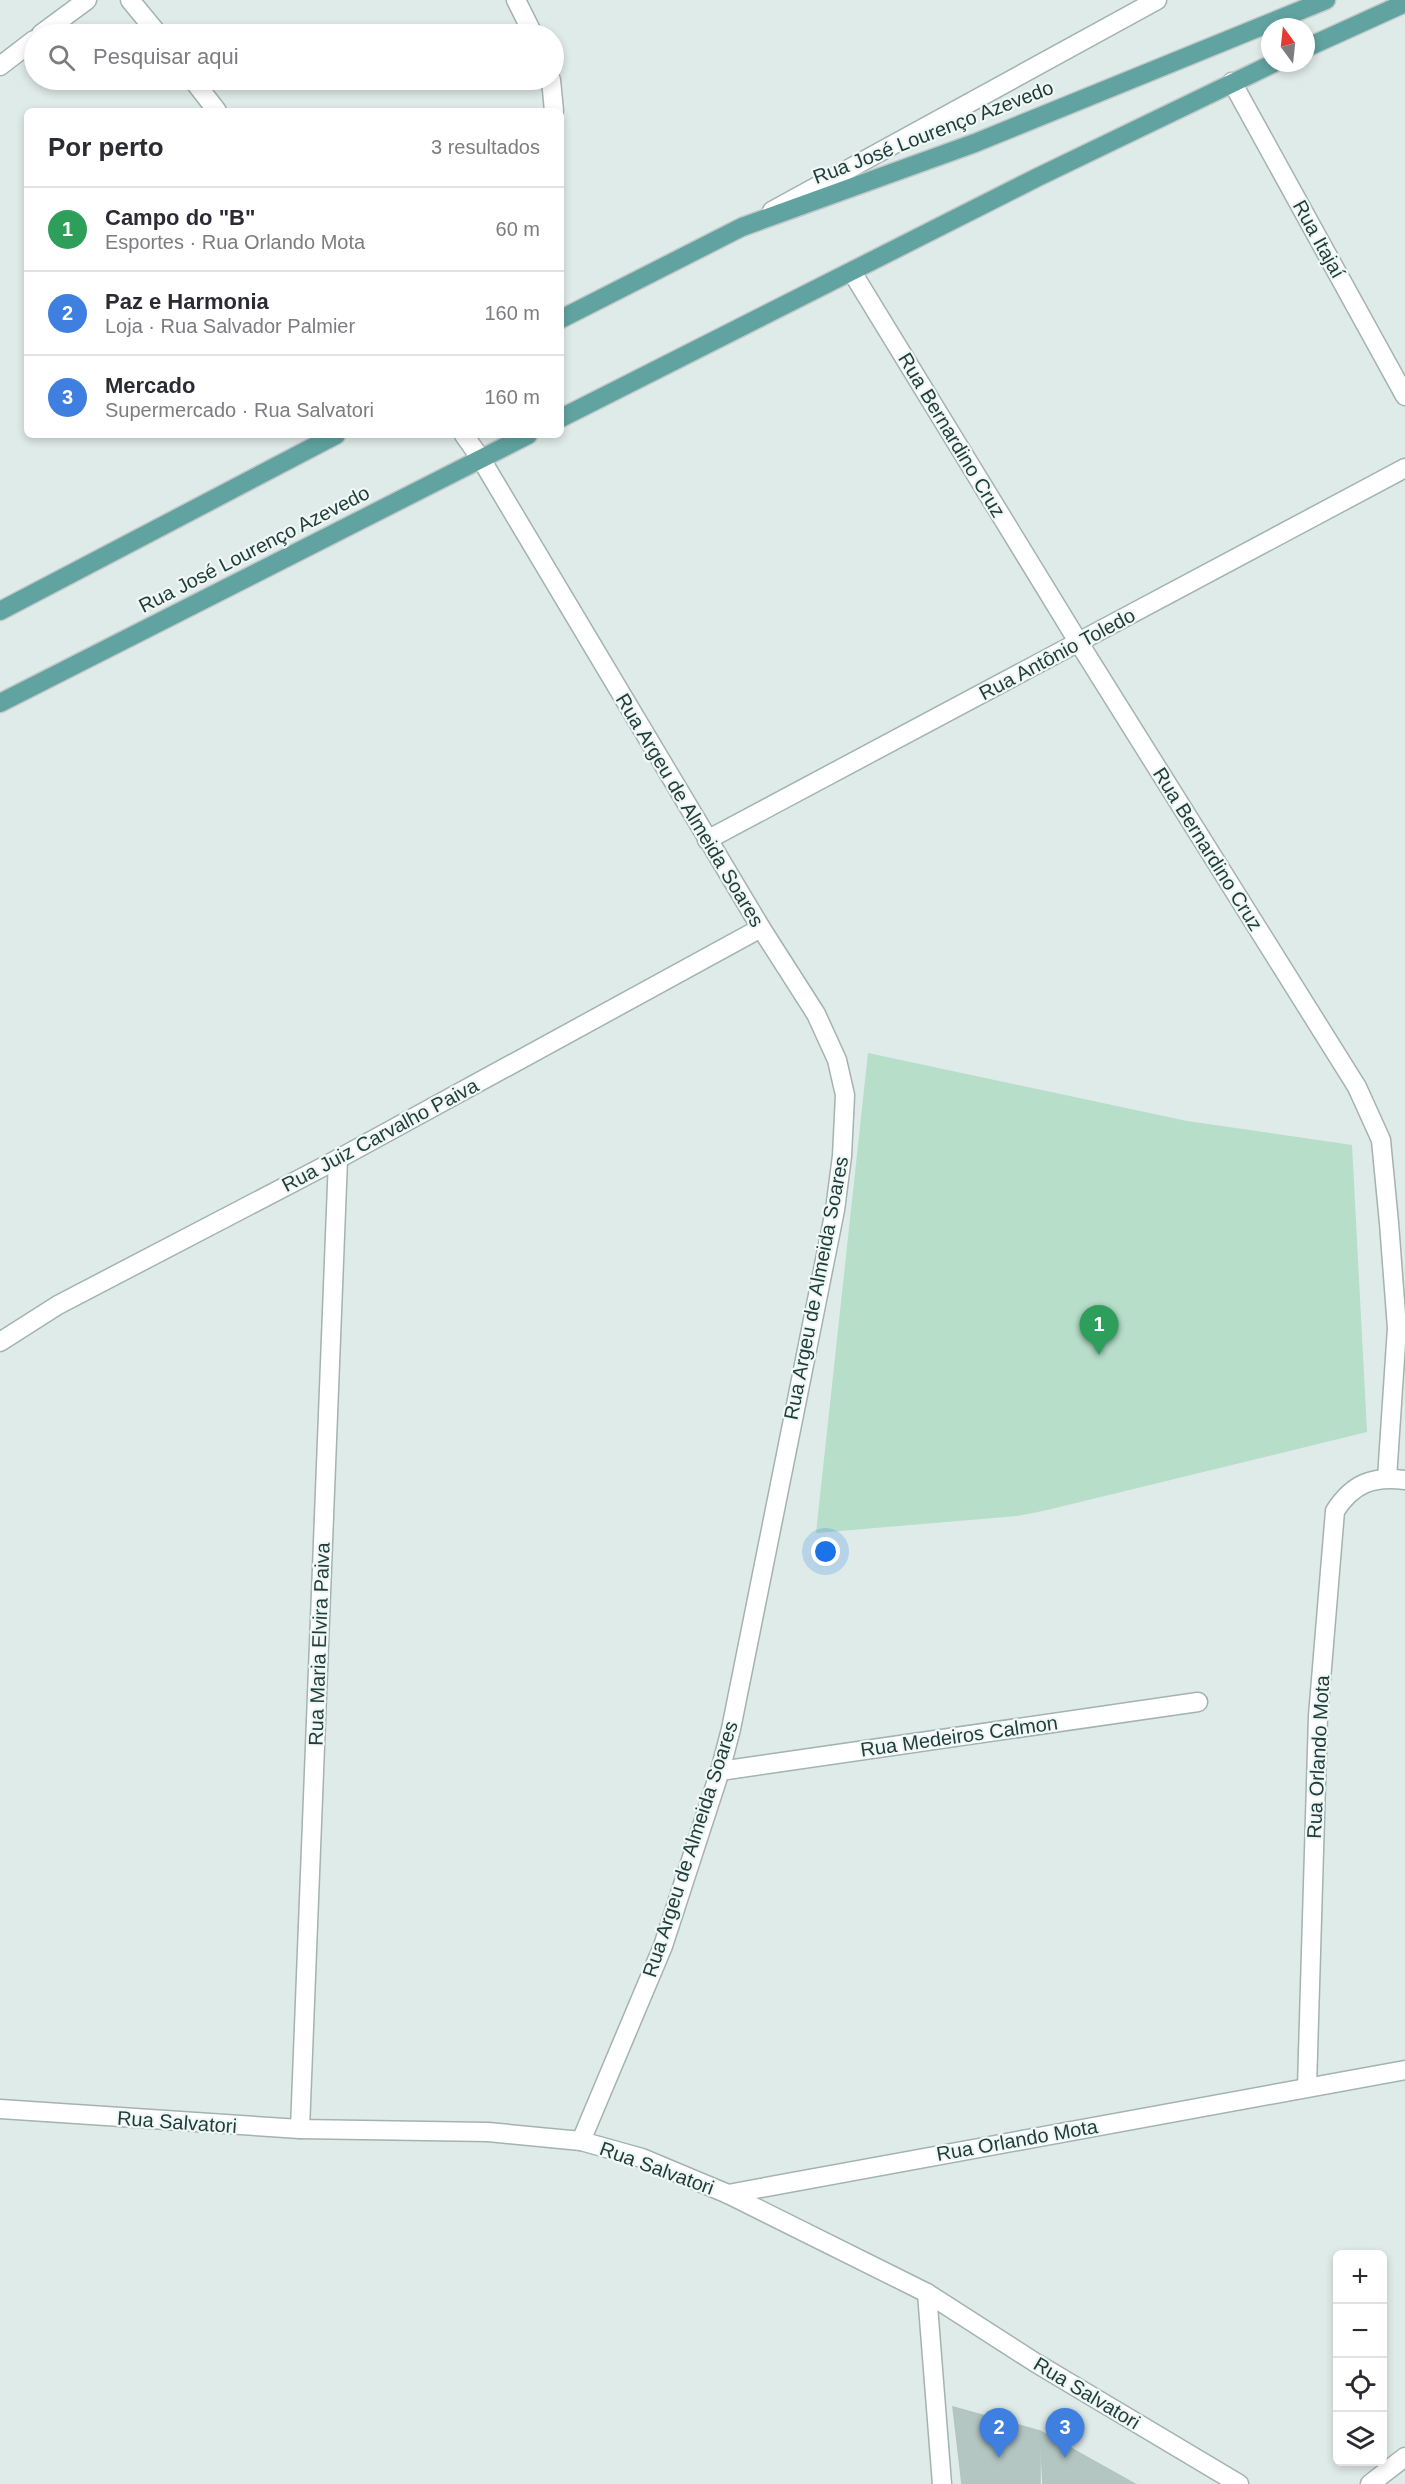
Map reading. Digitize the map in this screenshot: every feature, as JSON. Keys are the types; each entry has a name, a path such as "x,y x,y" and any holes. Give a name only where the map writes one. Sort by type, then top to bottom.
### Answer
{"main road":[{"name":"Rua José Lourenço Azevedo","path":"564,317 742,227 975,143 1326,0"},
{"path":"1315,44 1405,3"},
{"path":"564,416 1261,69"},
{"path":"0,611 330,438"},
{"name":"Rua José Lourenço Azevedo","path":"0,703 522,438"}],"street":[{"path":"55,24 87,0"},
{"path":"130,0 145,9 153,24"},
{"path":"516,0 528,24"},
{"path":"742,227 1135,5 1157,0"},
{"path":"0,66 24,48"},
{"name":"Rua Itajaí","path":"1232,82 1405,396"},
{"path":"201,90 216,108"},
{"path":"551,90 554,108"},
{"name":"Rua Bernardino Cruz","path":"852,272 1079,643 1357,1087 1381,1140 1397,1328 1396,1479"},
{"name":"Rua Argeu de Almeida Soares","path":"466,438 481,459 707,840 816,1014 837,1060 845,1095 842,1156 835,1210 731,1729 720,1771 663,1946 581,2141"},
{"name":"Rua Antônio Toledo","path":"707,840 1405,468"},
{"name":"Rua Juiz Carvalho Paiva","path":"0,1342 58,1305 338,1159 761,928"},
{"name":"Rua Maria Elvira Paiva","path":"300,2130 338,1159"},
{"name":"Rua Orlando Mota","path":"1307,2087 1318,1716 1335,1511 1344,1497 1355,1487 1396,1479"},
{"name":"Rua Medeiros Calmon","path":"720,1771 1198,1702"},
{"name":"Rua Orlando Mota","path":"728,2194 1405,2070"},
{"name":"Rua Salvatori","path":"0,2109 300,2130 488,2132 581,2141 642,2158 728,2194 927,2293 1036,2363 1239,2484"},
{"path":"927,2293 942,2484"},
{"path":"1370,2484 1405,2457"}],"green space":[{"path":"868,1053 1187,1121 1352,1145 1367,1432 1017,1516 816,1533"}],"building":[{"path":"953,2407 1040,2431 1040,2484 962,2484"},
{"path":"1040,2431 1135,2484 1043,2484"}],"place":[{"name":"Campo do \"B\"","path":"1099,1355"},
{"name":"Paz e Harmonia","path":"999,2458"},
{"name":"Mercado","path":"1065,2458"}]}
